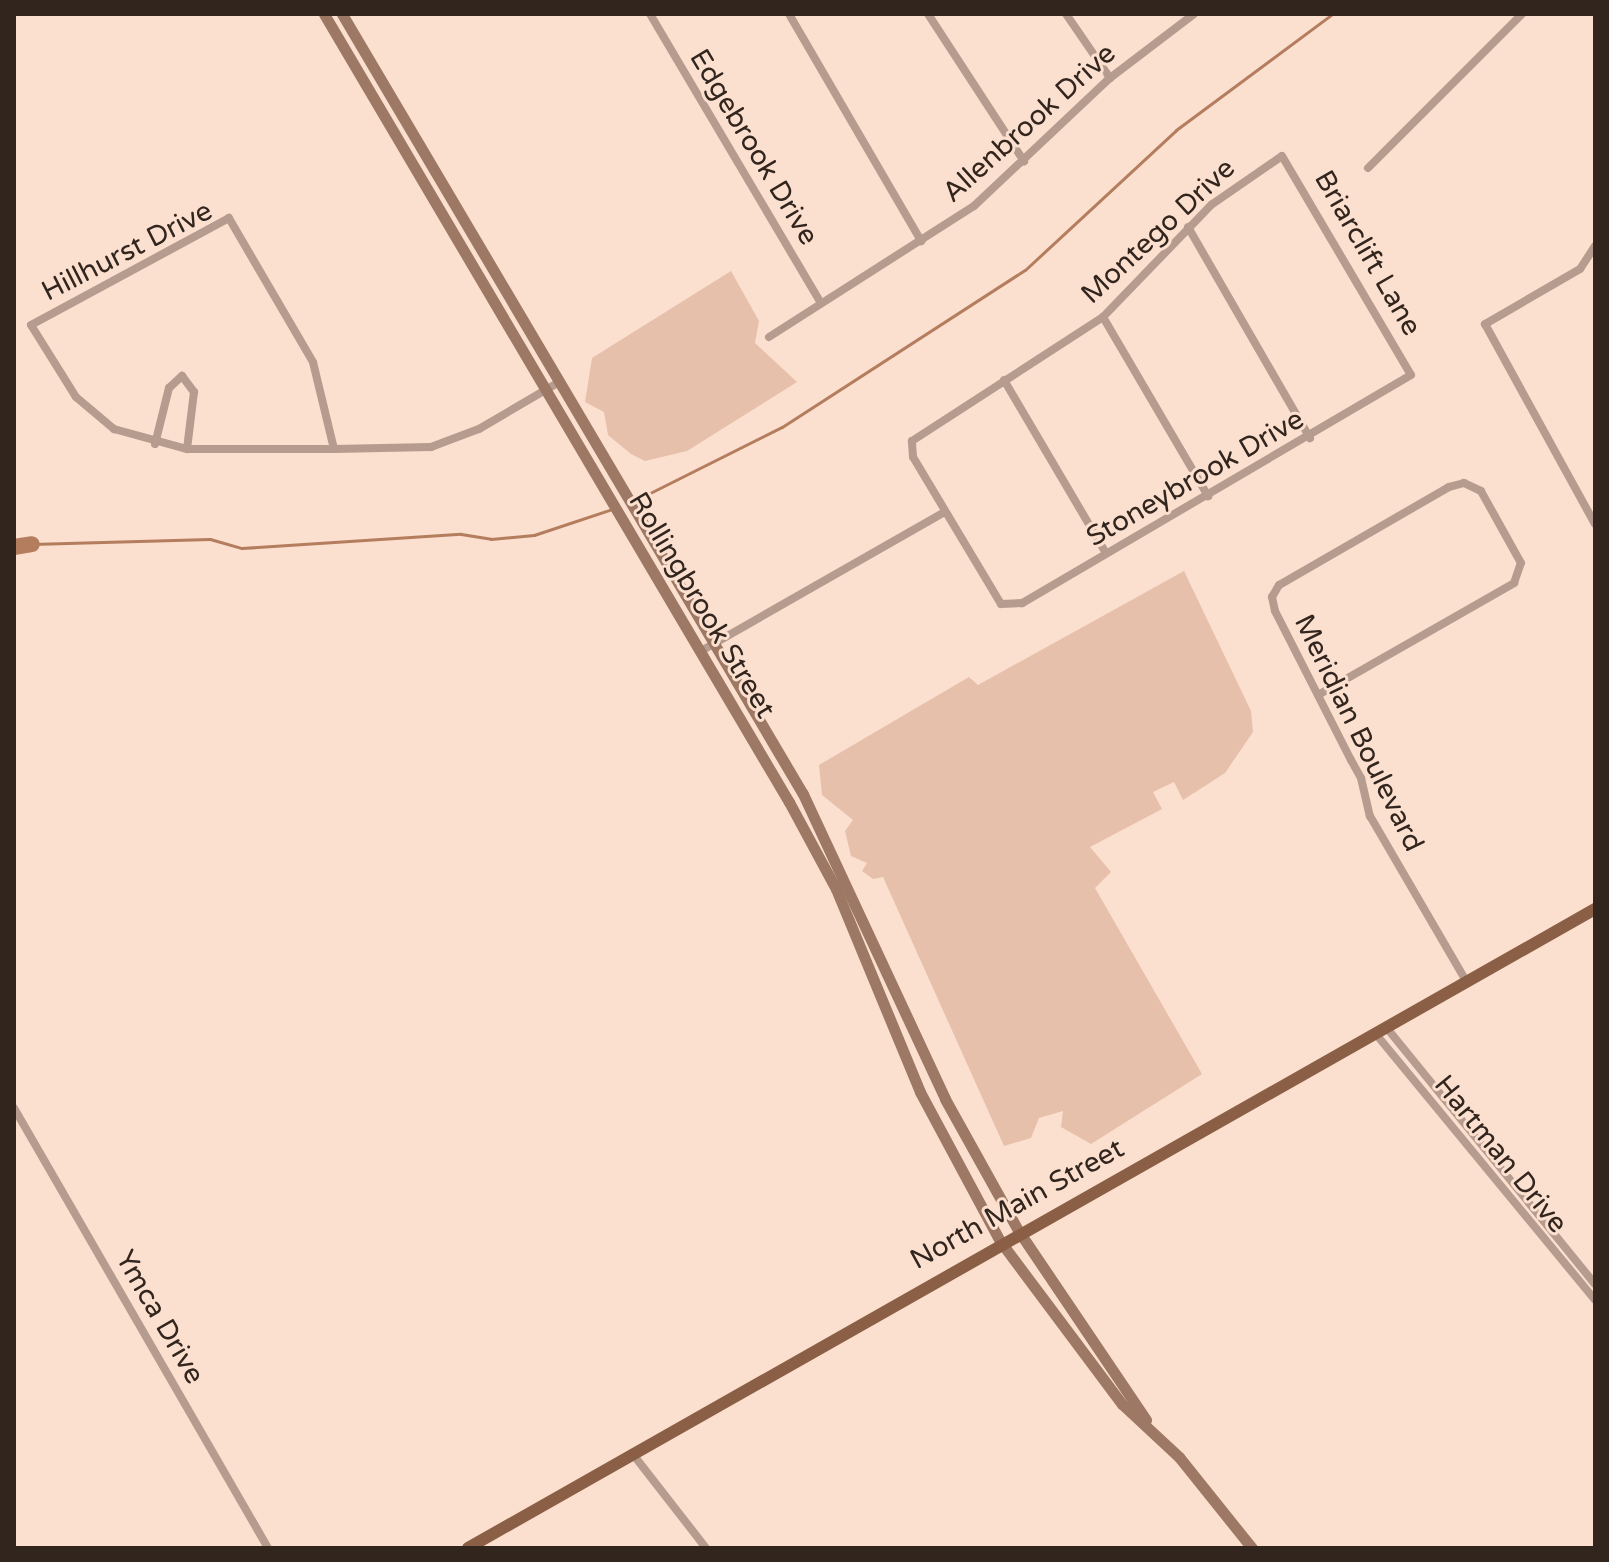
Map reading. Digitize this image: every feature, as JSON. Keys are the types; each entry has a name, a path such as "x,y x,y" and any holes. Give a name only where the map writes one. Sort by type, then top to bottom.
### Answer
{"main road":[{"name":"Rollingbrook Street","path":"324,14 701,651 836,889 920,1092 1000,1241 1093,1368 1150,1428"},
{"name":"Rollingbrook Street","path":"342,14 850,881 913,1032 1018,1230 1150,1428"},
{"path":"400,143 415,135"},
{"path":"475,267 488,260"},
{"name":"North Main Street","path":"468,1548 1018,1230 1595,909"},
{"path":"1150,1428 1252,1548"}],"street":[{"name":"Edgebrook Drive","path":"650,14 821,303"},
{"path":"789,14 921,241"},
{"path":"928,14 1024,161"},
{"path":"1066,14 1110,78"},
{"name":"Allenbrook Drive","path":"769,337 921,241 1024,161 1110,78 1194,14"},
{"path":"1368,168 1522,14"},
{"name":"Montego Drive","path":"945,512 913,450 919,433 1103,317 1188,227 1282,156"},
{"name":"Briarclift Lane","path":"1282,156 1411,375"},
{"name":"Hillhurst Drive","path":"155,444 114,429 76,397 31,325 229,218 313,362 334,449"},
{"path":"1188,227 1310,438"},
{"path":"1595,246 1580,269 1485,324 1595,524"},
{"path":"1103,317 1208,496"},
{"name":"Stoneybrook Drive","path":"945,512 997,601 1022,603 1310,438 1411,375"},
{"path":"187,449 194,392 182,376 169,388 155,444 187,449 431,447 559,382"},
{"path":"1004,380 1106,553"},
{"name":"Meridian Boulevard","path":"1318,695 1509,589 1521,563 1481,491 1464,483 1279,585 1275,611 1318,695 1361,778 1370,816 1466,981"},
{"path":"701,651 945,512"},
{"name":"Hartman Drive","path":"1380,1030 1468,1128 1595,1284"},
{"name":"Hartman Drive","path":"1380,1030 1459,1136 1595,1300"},
{"name":"Ymca Drive","path":"14,1108 268,1548"},
{"path":"1459,1136 1468,1128"},
{"path":"1533,1228 1543,1219"},
{"path":"632,1453 706,1548"}],"shaded area":[{"path":"731,271 759,321 755,343 797,382 687,451 645,461 608,435 604,412 585,402 592,358"},
{"path":"1184,571 1251,711 1253,732 1225,773 1183,800 1174,782 1153,792 1162,809 1090,847 1111,872 1095,888 1202,1074 1091,1144 1061,1127 1063,1111 1039,1118 1031,1138 1004,1146 883,877 873,879 862,871 867,863 851,856 845,831 853,820 822,795 819,765 969,677 978,685"}],"waterway":[{"path":"634,501 782,427 1025,270 1176,130 1332,14"},
{"path":"32,544 210,539 242,548 461,534 491,539 534,535 612,509"},
{"path":"14,547 32,544"}]}
